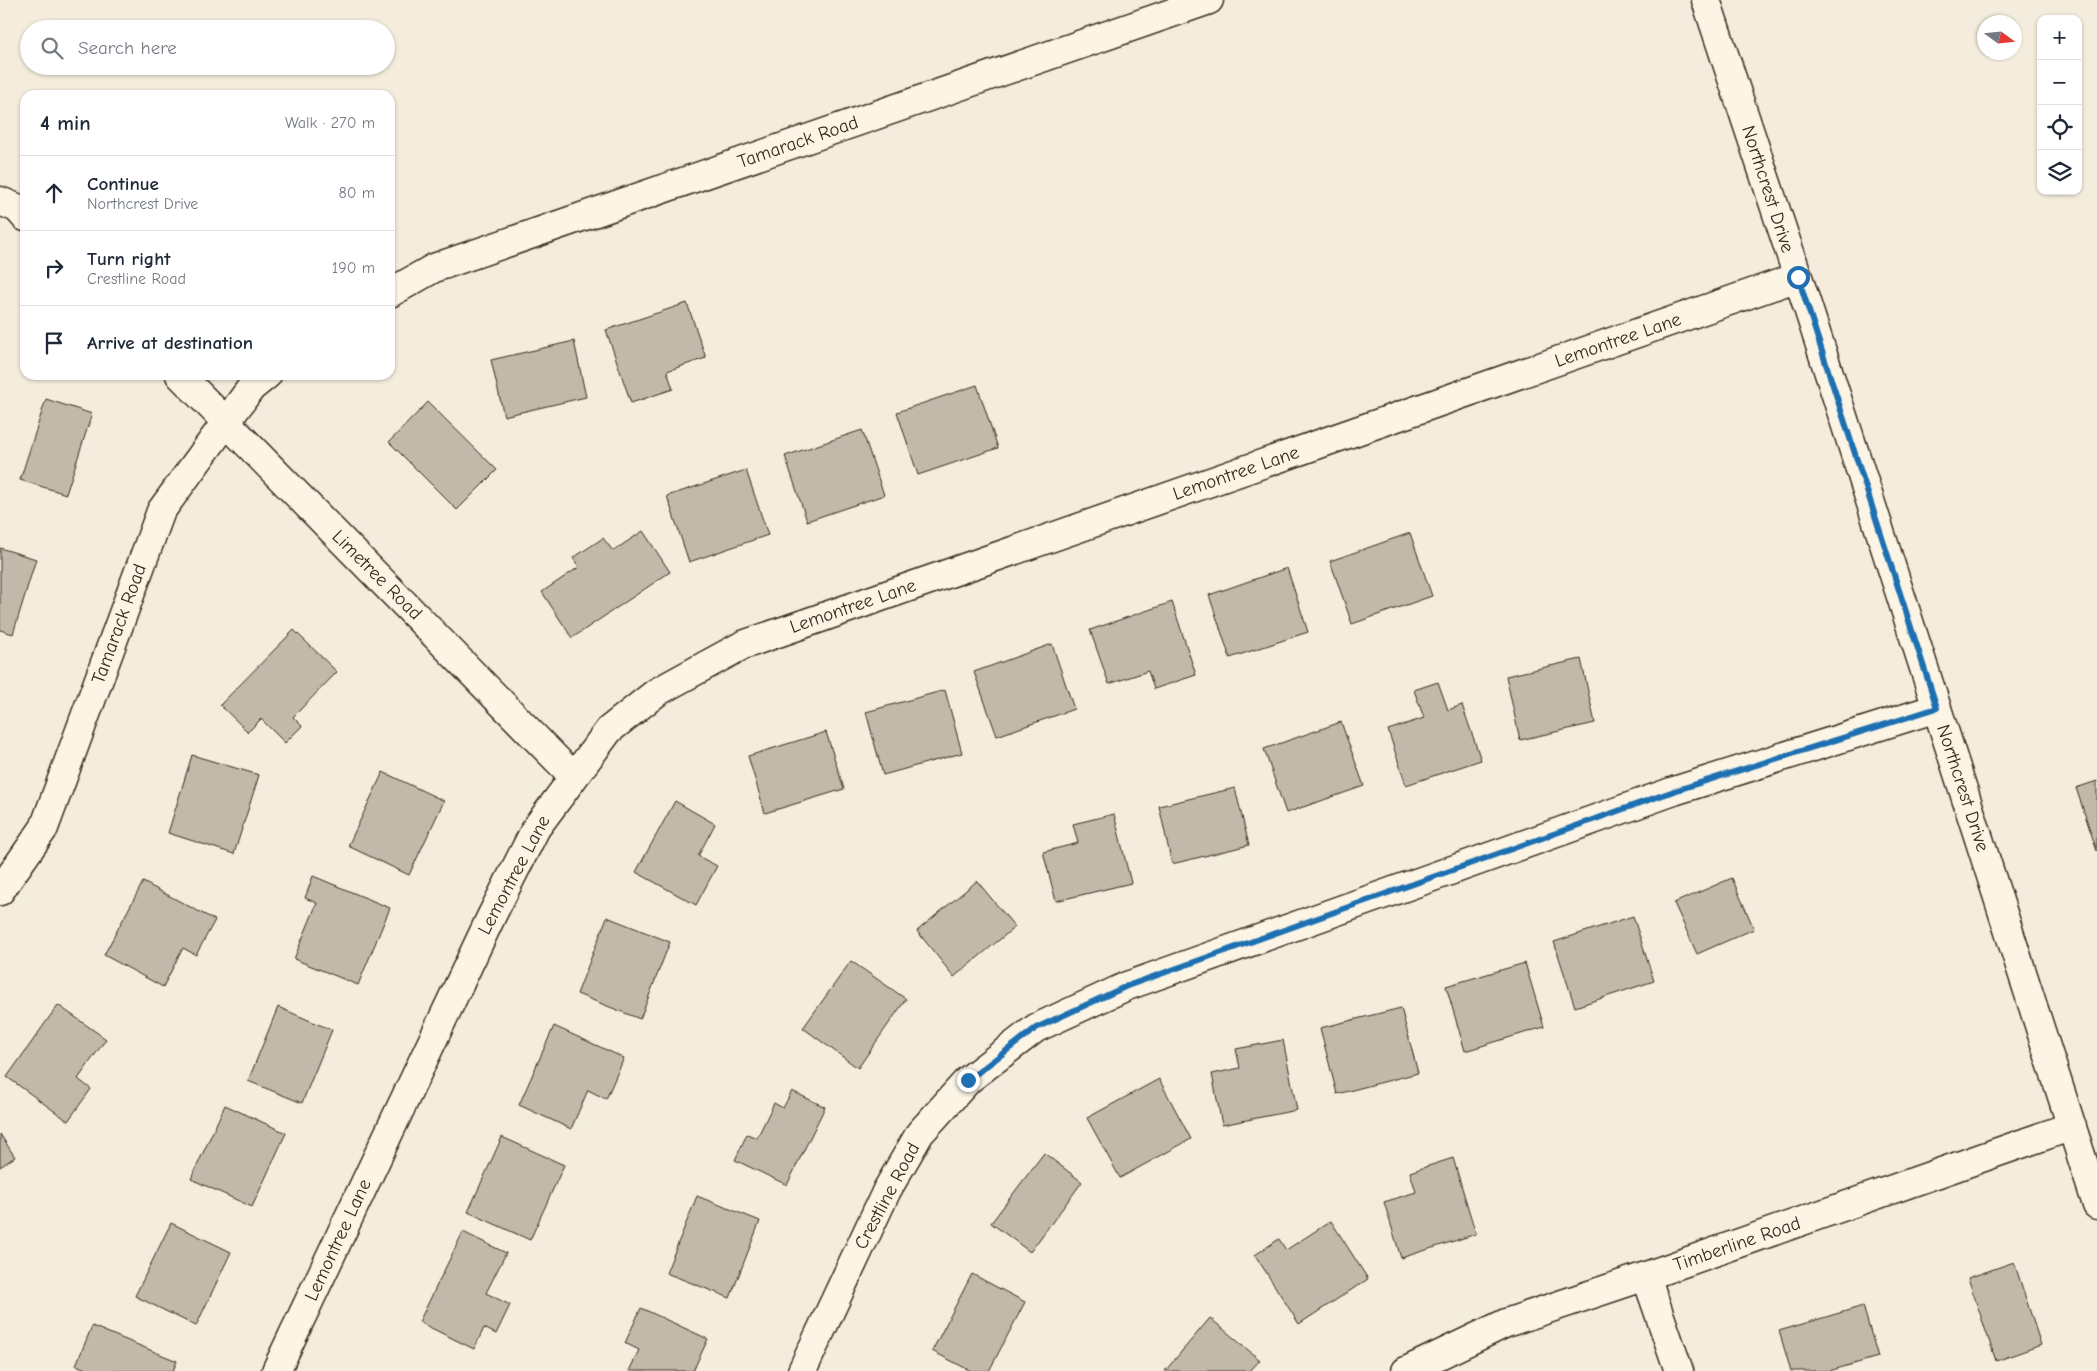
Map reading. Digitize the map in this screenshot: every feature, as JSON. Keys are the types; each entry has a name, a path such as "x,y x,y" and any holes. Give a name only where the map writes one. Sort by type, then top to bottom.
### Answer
{"street":[{"name":"Tamarack Road","path":"395,290 434,268 1209,0"},
{"name":"Northcrest Drive","path":"1706,0 1798,277 2097,1205"},
{"path":"0,201 17,208 20,211"},
{"name":"Lemontree Lane","path":"276,1371 492,915 536,828 609,730 657,692 743,645 1798,277"},
{"name":"Limetree Road","path":"185,380 574,776"},
{"name":"Tamarack Road","path":"0,891 44,828 161,511 251,388 261,380"},
{"name":"Crestline Road","path":"802,1371 887,1190 920,1133 968,1080 1036,1028 1127,986 1646,801 1937,708"},
{"name":"Timberline Road","path":"1406,1371 1506,1323 1646,1276 2072,1126"},
{"path":"1646,1276 1679,1371"}],"building":[{"path":"687,303 706,358 667,371 673,389 631,403 606,330"},
{"path":"574,341 586,397 504,416 491,360"},
{"path":"977,385 998,448 918,475 897,412"},
{"path":"46,399 92,414 66,494 20,480"},
{"path":"428,402 497,470 457,510 389,442"},
{"path":"862,430 884,495 807,521 785,456"},
{"path":"746,470 768,535 689,562 667,496"},
{"path":"643,531 670,572 572,638 542,592 579,567 573,558 603,538 613,551"},
{"path":"1410,533 1432,596 1352,624 1330,561"},
{"path":"0,548 36,559 13,634 0,630"},
{"path":"1287,568 1308,632 1230,658 1209,595"},
{"path":"1172,602 1196,675 1154,689 1148,671 1109,684 1090,630"},
{"path":"294,630 337,672 293,717 302,726 285,743 261,719 248,732 220,705"},
{"path":"1052,644 1074,709 997,736 974,672"},
{"path":"1581,659 1595,723 1520,740 1506,676"},
{"path":"1438,682 1448,710 1462,705 1481,760 1406,785 1388,730 1424,718 1414,690"},
{"path":"945,690 962,753 883,775 866,712"},
{"path":"1341,722 1364,786 1286,813 1264,749"},
{"path":"826,732 844,789 765,813 748,756"},
{"path":"192,755 259,775 234,854 168,833"},
{"path":"383,772 444,801 409,875 348,846"},
{"path":"2097,781 2097,851 2076,788"},
{"path":"1235,788 1249,845 1172,864 1159,806"},
{"path":"675,801 715,824 698,856 717,866 696,905 636,872"},
{"path":"1114,814 1131,883 1056,901 1043,852 1078,843 1073,824"},
{"path":"313,876 390,908 358,985 294,959 317,903 305,898"},
{"path":"1732,878 1754,929 1697,954 1674,903"},
{"path":"977,881 1015,927 954,977 917,931"},
{"path":"143,882 215,920 196,955 183,948 163,987 104,955"},
{"path":"1633,916 1654,981 1575,1007 1554,942"},
{"path":"607,917 670,942 640,1019 577,994"},
{"path":"851,961 906,999 858,1068 803,1028"},
{"path":"1525,963 1544,1027 1465,1051 1446,986"},
{"path":"58,1005 106,1039 78,1079 91,1089 68,1121 7,1077"},
{"path":"278,1007 332,1030 302,1103 248,1081"},
{"path":"1401,1008 1418,1073 1337,1094 1320,1028"},
{"path":"554,1026 624,1058 606,1099 588,1090 571,1129 519,1105"},
{"path":"1283,1040 1297,1110 1222,1125 1212,1074 1240,1068 1236,1049"},
{"path":"1159,1079 1191,1139 1120,1178 1087,1118"},
{"path":"792,1091 825,1107 787,1185 735,1160 747,1134 757,1138 774,1103 783,1108"},
{"path":"225,1105 286,1133 252,1207 191,1179"},
{"path":"0,1134 15,1157 0,1167"},
{"path":"502,1137 564,1165 530,1240 468,1212"},
{"path":"1044,1153 1082,1182 1030,1252 991,1223"},
{"path":"1453,1158 1476,1234 1401,1258 1384,1202 1416,1192 1410,1172"},
{"path":"697,1196 760,1221 730,1298 666,1273"},
{"path":"1331,1221 1368,1279 1299,1324 1255,1255 1279,1239 1286,1250"},
{"path":"171,1223 231,1252 196,1326 135,1296"},
{"path":"463,1232 506,1253 486,1293 510,1305 496,1334 484,1328 474,1349 419,1322"},
{"path":"2014,1262 2041,1345 1996,1361 1968,1278"},
{"path":"972,1274 1025,1302 989,1371 971,1371 932,1351"},
{"path":"1863,1306 1878,1357 1829,1371 1791,1371 1779,1331"},
{"path":"641,1308 708,1339 693,1371 629,1371 639,1350 625,1343"},
{"path":"1210,1318 1260,1360 1250,1371 1165,1371"},
{"path":"92,1326 177,1361 173,1371 91,1371 76,1365"}],"route":[{"path":"968,1080 1036,1028 1127,986 1674,791 1937,708 1798,277"}]}
